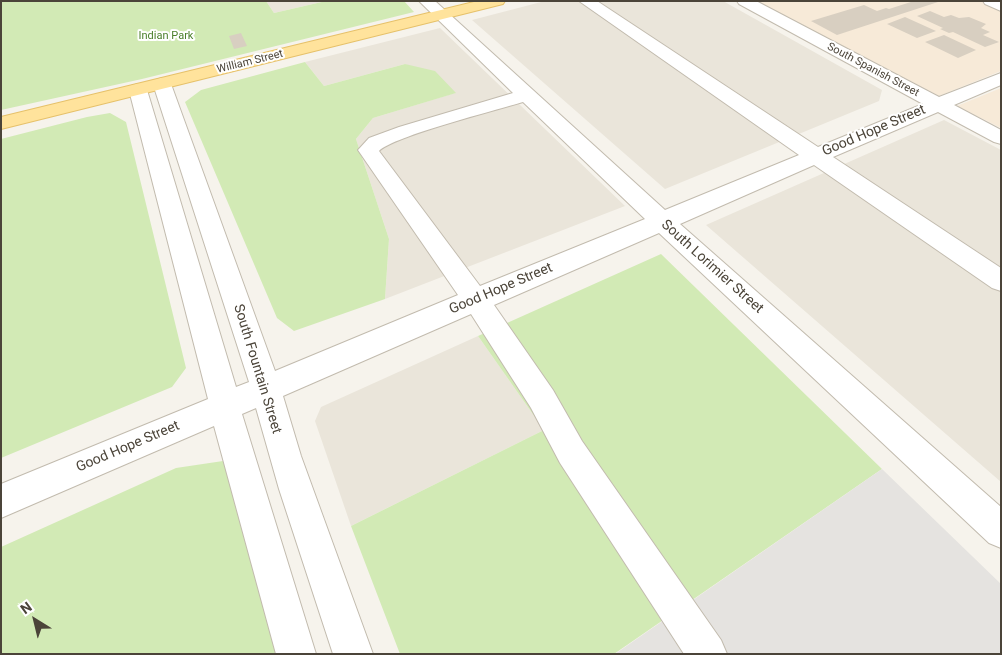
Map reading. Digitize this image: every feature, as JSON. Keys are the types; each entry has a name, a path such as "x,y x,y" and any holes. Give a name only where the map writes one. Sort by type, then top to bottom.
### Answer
{"main road":[{"name":"William Street","path":"1,123 498,1"}],"street":[{"name":"South Lorimier Street","path":"426,1 662,221 1001,531"},
{"path":"586,1 1001,281"},
{"name":"South Spanish Street","path":"744,1 1001,138"},
{"path":"990,1 1001,6"},
{"name":"Good Hope Street","path":"1,501 1001,78"},
{"path":"150,87 232,436 296,654"},
{"name":"South Fountain Street","path":"150,87 266,388 276,429 336,598 353,654"},
{"path":"527,95 406,130 376,142 368,150 476,300 542,399 571,452 707,654"}],"shaded area":[{"path":"266,1 326,1 274,13"},
{"path":"545,1 723,1 882,90 879,101 665,189 472,20"},
{"path":"757,1 980,1 1001,10 1001,71 939,96"},
{"path":"440,28 625,206 385,299 389,239 356,139 373,118 455,93 405,64 324,86 305,62"},
{"path":"1001,88 1001,128 957,106"},
{"path":"944,120 1001,150 1001,482 706,225"},
{"path":"478,336 544,430 351,526 315,421 321,407"},
{"path":"882,469 1001,584 1001,654 615,654"}],"green space":[{"name":"Indian Park","path":"1,1 266,1 274,13 326,1 404,1 414,12 142,79 1,110"},
{"path":"305,62 324,86 405,64 435,71 456,93 373,118 356,139 389,239 385,299 294,331 277,318 185,102 201,90"},
{"path":"110,113 126,122 186,368 172,387 1,458 1,139"},
{"path":"661,254 882,469 614,654 400,654 351,526 544,430 478,336"},
{"path":"223,461 279,654 1,654 1,547 176,468"}],"building":[{"path":"914,1 938,2 837,35 811,21 864,5 877,11"},
{"path":"930,11 944,17 951,15 959,18 969,17 986,24 981,28 990,32 983,35 999,42 985,47 953,32 949,33 940,29 943,28 917,16"},
{"path":"905,17 936,31 917,38 887,24"},
{"path":"241,33 247,46 234,49 229,36"},
{"path":"944,35 976,50 958,58 925,42"}]}
